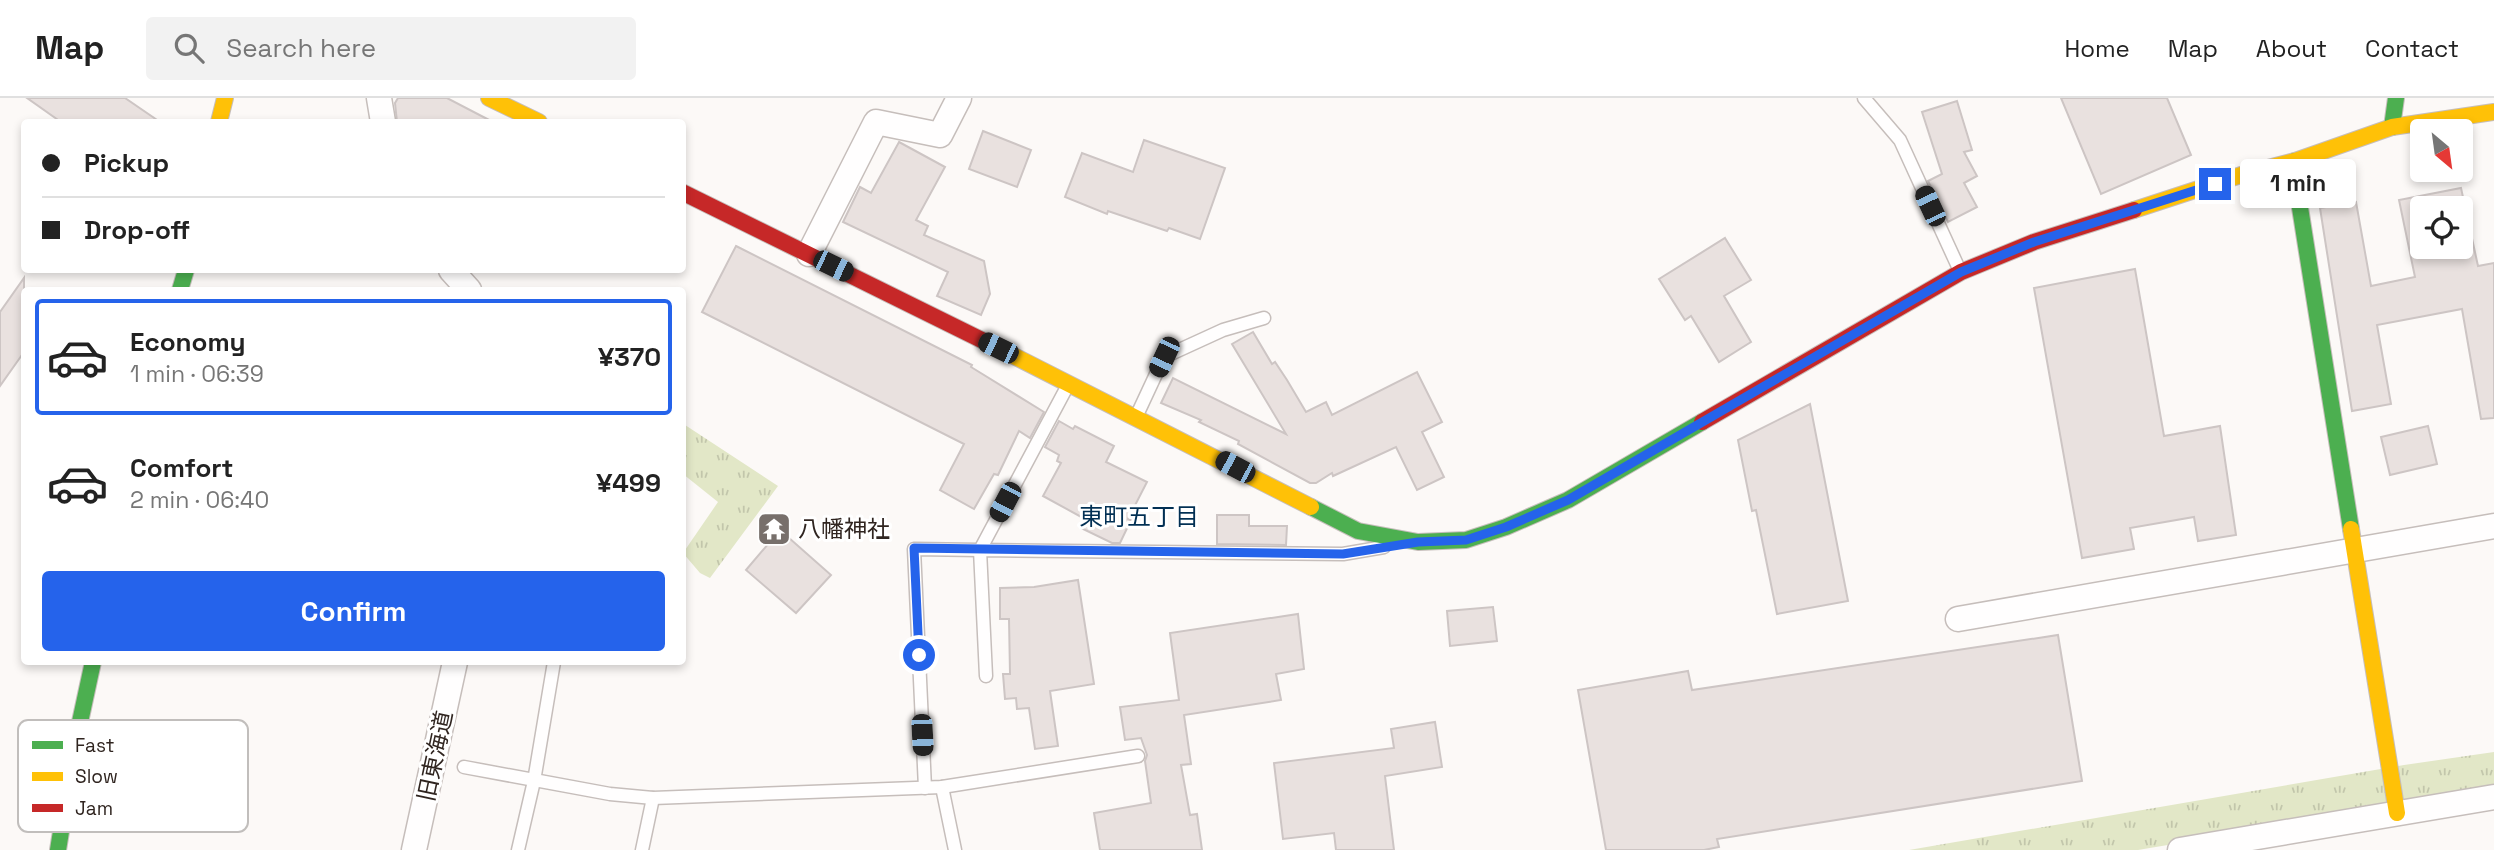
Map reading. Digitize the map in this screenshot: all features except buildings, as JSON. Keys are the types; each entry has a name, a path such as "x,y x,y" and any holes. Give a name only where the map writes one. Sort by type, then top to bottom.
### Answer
{"main road":[{"path":"220,119 225,98"},
{"path":"489,98 534,119"},
{"path":"2392,127 2396,98"},
{"path":"686,194 1136,416 1357,531 1418,542 1466,540 1506,527 1568,500 1961,272 2034,242 2241,175 2295,161 2392,127 2494,113"},
{"path":"2295,161 2353,549 2397,813"},
{"path":"80,720 92,665"},
{"path":"58,850 61,832"}],"street":[{"path":"379,98 382,119"},
{"path":"809,254 876,122 940,135 959,98"},
{"path":"454,273 466,287"},
{"path":"1958,619 2494,526"},
{"name":"旧東海道","path":"414,850 454,665"},
{"path":"2180,850 2494,797"}],"lane":[{"path":"1864,98 1900,140 1961,272"},
{"path":"1136,416 1164,357 1223,330 1264,318"},
{"path":"986,677 980,550 1069,384"},
{"path":"925,788 914,548 1343,554 1418,542"},
{"path":"518,850 534,781 553,665"},
{"path":"464,767 610,794 653,798 942,787 1138,755"},
{"path":"942,787 955,850"},
{"path":"642,850 653,798"}],"green space":[{"path":"686,426 778,486 710,578 700,573 686,557 686,549 718,502 686,476"},
{"path":"2494,752 2494,790 2138,850 1909,850 2404,765"}],"traffic: fast":[{"path":"2392,127 2396,98"},
{"path":"2295,161 2298,195 2351,529"},
{"path":"181,287 185,273"},
{"path":"1311,507 1358,531 1418,542 1466,540 1506,527 1568,500 1702,422"},
{"path":"80,720 92,665"},
{"path":"58,850 61,832"}],"traffic: slow":[{"path":"220,119 225,98"},
{"path":"489,98 533,119"},
{"path":"2134,210 2241,175 2295,161 2392,127 2494,112"},
{"path":"1008,353 1311,507"},
{"path":"2351,529 2397,813"}],"traffic: jam":[{"path":"686,194 1008,353"},
{"path":"1702,422 1961,272 2034,242 2134,210"}],"place":[{"name":"八幡神社","path":"774,529"}],"district":[{"name":"東町五丁目","path":"1139,517"}],"route":[{"path":"919,655 914,548 1343,554 1418,542 1466,540 1506,527 1568,500 1961,272 2034,242 2215,184"}]}
